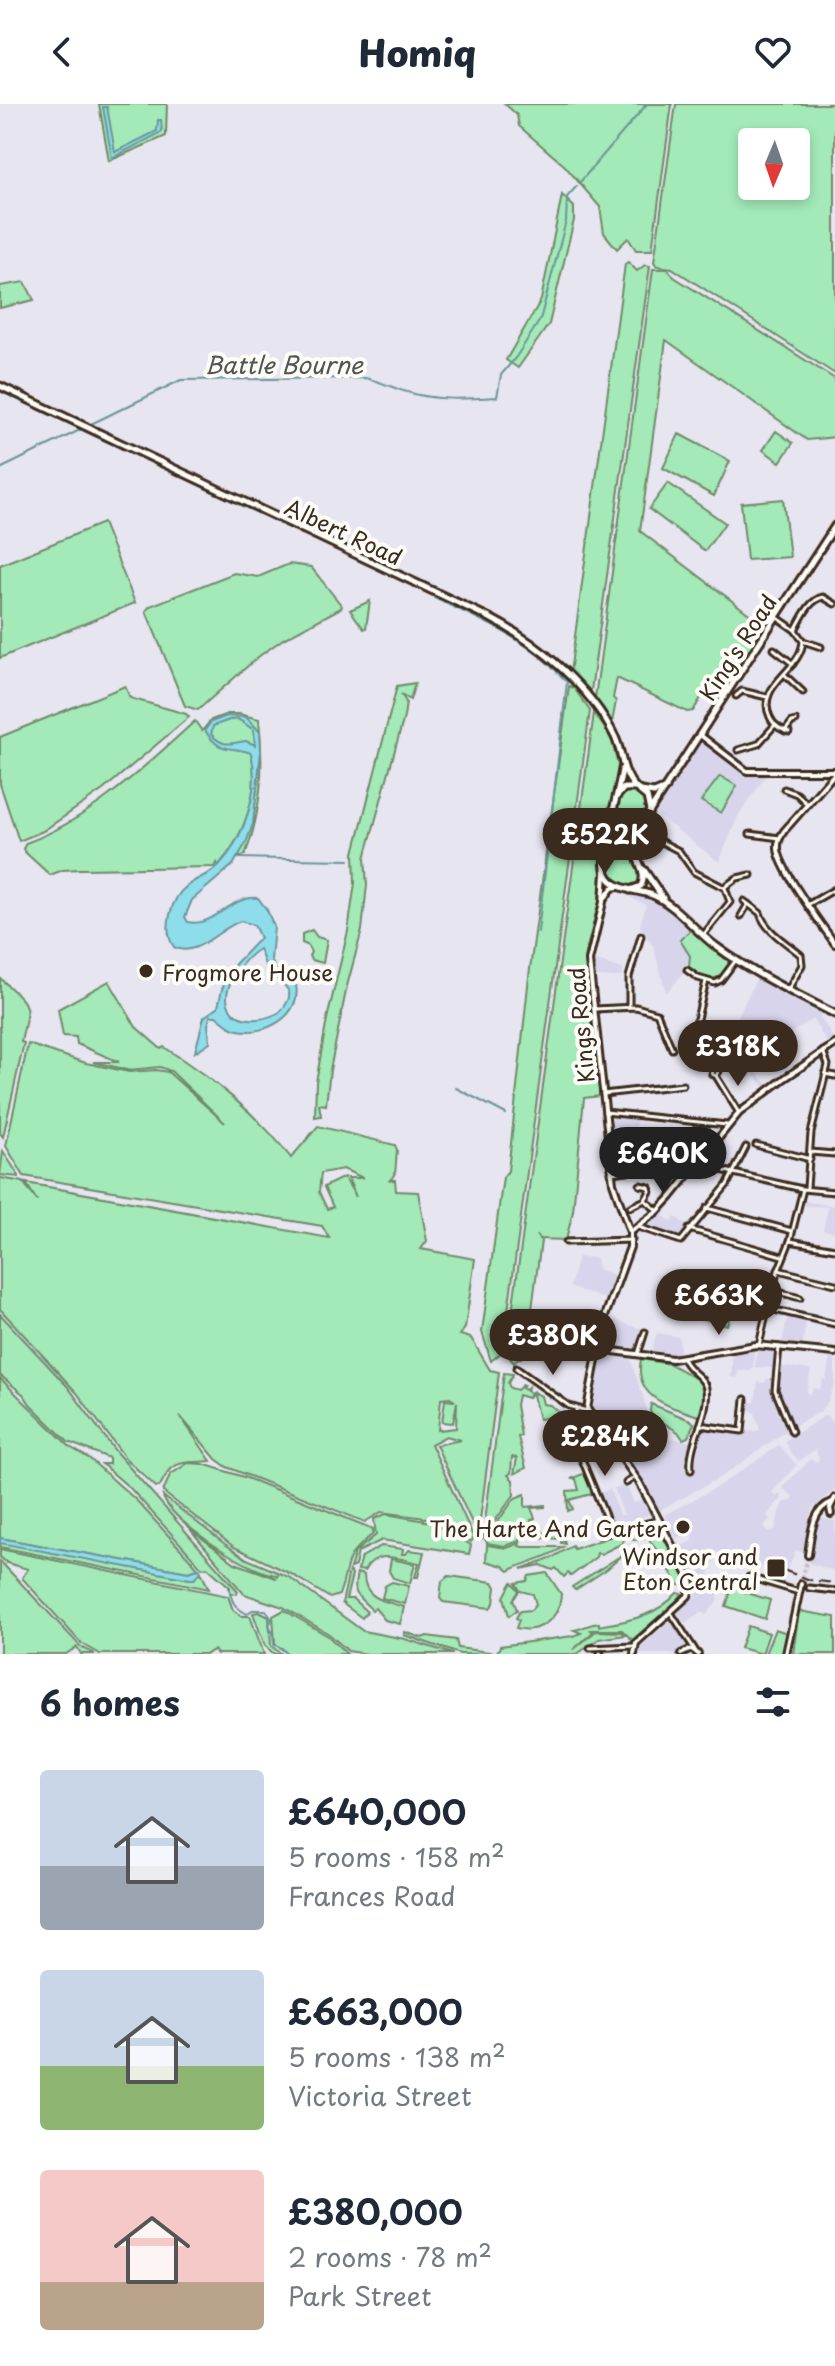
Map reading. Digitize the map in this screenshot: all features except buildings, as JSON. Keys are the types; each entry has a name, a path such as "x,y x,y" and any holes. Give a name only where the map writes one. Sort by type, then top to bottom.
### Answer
{"main road":[{"name":"Albert Road","path":"0,386 515,631 548,655 592,703 615,738 629,781 650,804 649,813"},
{"name":"King's Road","path":"641,867 633,852 633,840 835,527"},
{"path":"622,764 608,838 605,871 610,879 628,889 655,896 736,960 835,1014"},
{"path":"616,799 624,788 654,793 668,787"},
{"path":"628,889 637,888 643,883 641,867"},
{"path":"641,867 666,903"}],"street":[{"path":"795,630 817,598 823,597 835,604"},
{"path":"775,616 795,630 803,641 821,647"},
{"path":"796,721 792,722 787,732 775,725 768,712 767,697 802,652 803,641"},
{"path":"774,649 793,665"},
{"path":"785,675 803,692"},
{"path":"736,696 742,691 767,697"},
{"path":"738,750 758,744 775,725"},
{"path":"700,735 747,771 835,772"},
{"path":"835,772 780,838 780,857 835,944"},
{"path":"784,789 797,794 808,805"},
{"path":"750,834 780,838"},
{"path":"656,839 679,851 694,872 725,888 730,902 702,935"},
{"name":"Kings Road","path":"605,871 603,901 589,961 611,1173 632,1240"},
{"path":"725,888 737,878 751,875"},
{"path":"603,901 612,888 628,889"},
{"path":"809,904 835,889"},
{"path":"741,916 746,903 760,913 762,922 801,955 802,965 788,990"},
{"path":"762,929 766,925"},
{"path":"629,1008 629,977 641,936"},
{"path":"687,970 715,983 721,980 736,960"},
{"path":"696,1023 706,981"},
{"path":"594,1009 629,1008 657,1013 672,1049"},
{"path":"630,1232 658,1211 739,1113 835,1044"},
{"path":"759,1345 771,1290 805,1189 811,1133 828,1061 823,1051"},
{"path":"825,1074 835,1076"},
{"path":"716,1076 739,1113"},
{"path":"603,1094 683,1085"},
{"path":"605,1112 727,1125"},
{"path":"756,1145 810,1159"},
{"path":"638,1227 681,1241 727,1185 746,1147"},
{"path":"810,1152 835,1154"},
{"path":"611,1173 691,1163 805,1189 835,1192"},
{"path":"630,1207 645,1200 650,1191 649,1187 640,1185"},
{"path":"645,1200 658,1211"},
{"path":"706,1207 792,1231"},
{"path":"689,1229 782,1256"},
{"path":"566,1242 632,1240 603,1322 587,1411"},
{"path":"790,1241 835,1249"},
{"path":"778,1270 835,1284"},
{"path":"771,1290 800,1298"},
{"path":"766,1308 835,1324"},
{"path":"638,1354 645,1332"},
{"path":"599,1349 672,1359 759,1345 835,1353"},
{"path":"779,1346 775,1390 792,1432"},
{"path":"683,1358 686,1367 700,1377 706,1388 691,1470"},
{"path":"516,1368 576,1409 587,1411 610,1438 635,1477 692,1583 690,1594 634,1646 590,1648"},
{"path":"700,1425 742,1431 745,1399"},
{"path":"576,1409 581,1457 611,1530"},
{"path":"626,1483 635,1477"},
{"path":"817,1516 833,1516 834,1500"},
{"path":"808,1555 817,1516 823,1507 834,1500"},
{"path":"600,1535 657,1517"},
{"path":"749,1577 799,1592"},
{"path":"786,1654 801,1584"},
{"path":"809,1588 835,1591"},
{"path":"671,1613 696,1652"},
{"path":"634,1646 634,1654"},
{"path":"681,1654 689,1649 696,1652"}],"shaded area":[{"path":"701,741 744,773 767,774 738,816 719,862 655,813"},
{"path":"631,895 652,897 690,930 680,940 690,957 690,966 666,993 653,946 640,926 646,905 631,898"},
{"path":"593,960 623,969 622,977 595,977"},
{"path":"757,978 826,1014 819,1015 834,1039 827,1043 813,1019 786,1036 754,1060 759,1066 754,1070 768,1085 765,1087 753,1073 744,1081 739,1076 751,1067 727,1038"},
{"path":"615,1114 637,1117 636,1131 666,1133 664,1142 611,1134"},
{"path":"802,1201 835,1206 835,1232 823,1230 828,1207 801,1205"},
{"path":"661,1214 672,1222 675,1217 688,1226 680,1238 648,1229"},
{"path":"578,1257 596,1258 598,1269 616,1276 608,1300 570,1287"},
{"path":"788,1313 807,1318 802,1345 782,1343"},
{"path":"609,1318 645,1330 638,1351 608,1345 605,1340"},
{"path":"657,1333 679,1337 680,1355 651,1353"},
{"path":"754,1349 753,1367 749,1371 738,1371 737,1378 731,1377 733,1352"},
{"path":"757,1350 776,1350 774,1368 755,1367"},
{"path":"602,1353 630,1358 649,1415 667,1425 671,1432 651,1449 672,1438 690,1442 687,1469 694,1468 703,1430 733,1434 760,1430 755,1413 747,1402 755,1402 758,1382 774,1379 776,1407 786,1431 721,1477 660,1510 612,1433 593,1410"},
{"path":"830,1356 835,1357 835,1383 828,1401 820,1412 792,1427 780,1396 780,1366 811,1370 807,1393 811,1394 813,1388 820,1390 823,1379 826,1380"},
{"path":"826,1415 835,1425 835,1489 812,1509 803,1552 796,1550 787,1571 764,1562 760,1570 712,1550 714,1563 710,1578 722,1582 717,1602 706,1615 702,1612 685,1623 677,1613 696,1596 699,1588 680,1547 694,1540 690,1533 676,1538 664,1515 719,1486 779,1445 797,1465 772,1492 775,1496 780,1494 782,1500 767,1516 770,1519 764,1526 768,1532 775,1530 784,1502 792,1501 793,1497 782,1487 811,1459 815,1462 819,1460 816,1449 799,1461 785,1441"},
{"path":"626,1485 634,1503 643,1500 650,1514 613,1528 600,1493 610,1489 619,1515 624,1515 614,1488"},
{"path":"819,1518 835,1521 835,1571 809,1563"},
{"path":"672,1619 689,1644 677,1654 641,1654 640,1647"}],"green space":[{"path":"99,104 167,104 166,136 109,161"},
{"path":"505,104 672,104 652,250 636,250 628,238 617,249 604,233 600,207 565,166 519,126 517,115"},
{"path":"676,104 835,104 835,374 672,268 657,266 654,262"},
{"path":"562,195 574,207 574,220 549,324 518,368 506,360 541,300"},
{"path":"628,262 637,271 645,265 650,266 590,698 570,673 625,264"},
{"path":"653,269 668,269 674,277 835,379 835,437 807,440 666,340 640,531 765,626 721,696 707,688 693,711 687,712 617,678 612,723 595,703 595,698"},
{"path":"25,282 34,300 0,308 0,286"},
{"path":"776,431 793,443 780,462 763,450"},
{"path":"679,434 730,461 714,496 663,468"},
{"path":"668,483 725,523 705,551 649,509"},
{"path":"783,499 790,557 747,560 741,503"},
{"path":"103,523 135,603 0,658 0,565"},
{"path":"289,564 311,567 341,608 283,639 198,710 185,706 146,611 150,606 234,573 258,577"},
{"path":"370,601 366,628 364,629 350,610"},
{"path":"415,683 410,700 401,694 406,702 404,717 365,858 367,885 362,930 347,986 326,1105 319,1104 321,1116 315,1117 316,1082 327,1019 348,931 355,883 354,853 397,686"},
{"path":"125,686 130,698 189,717 103,790 43,831 19,841 0,784 0,737"},
{"path":"569,686 574,688 590,711 503,1348 491,1361 482,1332 503,1177 508,1171 529,976"},
{"path":"594,713 611,737 618,766 618,783 606,827 599,902 585,955 601,1096 584,1098 573,1211 566,1240 539,1239 528,1339 521,1358 514,1363 507,1349"},
{"path":"227,714 259,719 261,736 261,751 260,732 246,717 218,719 205,730 220,745 251,752 254,767 252,798 243,827 218,866 217,863 214,867 80,869 50,875 23,849 26,843 50,833 95,806 195,721 202,731 211,720"},
{"path":"238,719 254,730 255,745 241,742 224,744 211,734 212,726"},
{"path":"261,751 255,822 245,855 237,858 253,824"},
{"path":"720,776 737,786 721,813 701,801"},
{"path":"625,790 633,790 649,801 631,842 640,879 640,885 636,886 619,882 608,870 611,836 627,834 612,830 619,795"},
{"path":"312,930 317,937 327,940 323,963 311,960 311,952 302,943 302,934"},
{"path":"690,930 728,961 719,977 706,980 689,967 690,956 680,940"},
{"path":"0,978 26,1006 21,1042 24,1043 3,1137 0,1133"},
{"path":"109,981 136,1027 161,1049 164,1047 182,1059 232,1097 291,1158 318,1126 395,1145 395,1175 390,1180 395,1180 396,1191 418,1192 427,1241 421,1249 475,1259 465,1328 460,1335 471,1338 490,1370 499,1372 478,1536 436,1445 461,1440 446,1436 431,1444 474,1538 471,1542 433,1519 381,1512 365,1522 227,1467 216,1459 180,1416 211,1461 181,1463 170,1470 160,1486 156,1487 126,1459 77,1393 0,1309 0,1178 23,1182 37,1201 26,1183 329,1238 322,1226 24,1176 6,1146 28,1044 86,1063 129,1072 168,1072 225,1123 171,1071 160,1067 129,1070 93,1062 119,1062 77,1044 76,1037 63,1036 58,1009","holes":["343,1169 363,1178 348,1178 356,1197 344,1177 324,1187 333,1207 327,1209 319,1192 321,1173","441,1399 455,1401 445,1400 442,1422 453,1423 457,1402 456,1428 438,1430"]},
{"path":"3,1151 19,1176 19,1177 0,1175"},
{"path":"696,1290 735,1300 727,1325 689,1315"},
{"path":"0,1314 68,1387 116,1452 238,1591 237,1594 230,1593 230,1587 207,1567 202,1568 130,1488 102,1464 109,1464 109,1458 68,1442 24,1395 0,1375"},
{"path":"641,1359 670,1364 700,1381 704,1399 699,1416 667,1405 649,1393 640,1373"},
{"path":"504,1373 513,1374 508,1383 510,1388 517,1390 524,1384 522,1388 525,1390 528,1387 530,1393 534,1391 528,1398 518,1395 516,1405 521,1436 518,1437 526,1468 514,1474 517,1458 512,1457 511,1473 508,1475 513,1480 514,1495 483,1537"},
{"path":"0,1378 70,1447 90,1459 136,1500 199,1569 188,1572 0,1538"},
{"path":"535,1393 541,1396 543,1404 560,1413 558,1416 539,1419"},
{"path":"651,1404 694,1423 688,1437 683,1439 662,1422 656,1426 650,1411"},
{"path":"188,1463 203,1464 247,1478 373,1529 373,1534 351,1556 339,1595 330,1598 291,1574 234,1547 163,1492 170,1475"},
{"path":"585,1473 595,1493 569,1500 573,1509 568,1511 567,1491 579,1490 576,1479 571,1479"},
{"path":"525,1494 525,1507 545,1505 531,1508 535,1530 545,1533 557,1530 565,1544 561,1543 561,1539 521,1536 520,1541 505,1546 487,1543 485,1539 515,1498"},
{"path":"163,1496 247,1559 289,1577 363,1631 405,1639 453,1654 367,1654 348,1651 329,1634 283,1607 244,1594 190,1529 235,1563 276,1578 278,1575 250,1566 195,1532 168,1506"},
{"path":"386,1514 431,1522 471,1545 469,1554 382,1540 358,1552 355,1566 350,1568 355,1552 376,1535 374,1519"},
{"path":"648,1526 661,1535 672,1550 687,1582 683,1586 679,1585 667,1566 669,1560 664,1560 650,1541 650,1536 636,1540 631,1538 631,1530"},
{"path":"621,1533 624,1540 621,1544 597,1553 571,1576 568,1573 564,1577 556,1568 553,1570 541,1565 521,1569 572,1546 574,1549"},
{"path":"1,1542 190,1579 201,1572 209,1589 0,1547"},
{"path":"520,1543 519,1546 523,1547 563,1547 509,1571 486,1561 487,1545 507,1548"},
{"path":"381,1546 403,1549 402,1554 409,1550 424,1552 418,1577 415,1577 419,1563 388,1557 375,1559 364,1571 358,1570 362,1557"},
{"path":"0,1549 228,1596 233,1610 242,1616 250,1616 264,1654 217,1654 214,1650 206,1654 100,1654 81,1643 22,1578 28,1569 7,1563 0,1557"},
{"path":"625,1553 575,1590 572,1587"},
{"path":"391,1559 415,1564 410,1583 393,1578 389,1571"},
{"path":"0,1561 81,1647 95,1654 81,1654 77,1647 66,1654 0,1654"},
{"path":"349,1571 352,1575 346,1599 353,1599 367,1612 362,1618 342,1603"},
{"path":"357,1573 364,1575 372,1594 404,1607 400,1624 385,1620 375,1608 372,1610 359,1598 355,1586"},
{"path":"547,1573 561,1594 557,1611 547,1623 533,1629 516,1628 520,1611 531,1610 536,1604 533,1594 520,1591 516,1583 527,1581 529,1576"},
{"path":"449,1576 493,1582 496,1587 494,1603 490,1608 443,1602 440,1598 442,1581"},
{"path":"392,1582 409,1586 405,1604 382,1598 385,1586"},
{"path":"512,1582 519,1591 513,1600 517,1610 509,1616 504,1597"},
{"path":"727,1584 770,1600 765,1619 726,1606 730,1594 726,1592"},
{"path":"677,1593 682,1594 674,1604 632,1640 622,1630 591,1630 593,1632 573,1650 596,1631 622,1632 625,1635 599,1639 577,1654 460,1654 404,1635 405,1632 422,1638 456,1640 458,1648 497,1653 500,1646 573,1636 581,1633 574,1630 592,1624 599,1623 599,1626 643,1616 661,1607"},
{"path":"284,1610 328,1636 347,1654 288,1654 275,1644 273,1616"},
{"path":"799,1611 835,1617 835,1654 793,1654"},
{"path":"259,1612 269,1617 271,1646 282,1654 274,1654 265,1646 253,1613"},
{"path":"748,1626 769,1633 762,1654 740,1648"},
{"path":"775,1629 787,1633 783,1654 765,1654"}],"water":[{"path":"103,107 107,107 115,152 157,131 158,120 161,120 162,132 112,158"},
{"path":"227,716 246,717 260,732 261,751 253,824 233,865 192,900 185,917 188,922 197,923 240,901 258,898 274,927 271,960 277,972 296,985 296,996 287,1014 270,1027 259,1030 235,1029 216,1016 210,1016 210,1042 195,1052 204,1017 218,1007 222,989 235,964 260,938 254,925 241,921 191,949 174,947 170,940 170,915 177,898 187,886 218,866 231,850 244,824 252,796 251,753 215,743 205,730 211,722","holes":["238,719 254,730 255,745 246,741 223,743 211,734 213,726","259,949 267,968 286,987 289,997 280,1012 274,1015 260,1019 244,1018 232,1011 228,1004 228,989 241,965"]},
{"path":"0,1538 188,1572 199,1569 201,1572 190,1579 0,1543"}],"waterway":[{"name":"Battle Bourne","path":"580,182 647,104"},
{"name":"Battle Bourne","path":"89,425 181,380 365,378 429,397 497,397 501,375 540,320 566,221 567,197 577,186"},
{"path":"0,391 302,534"},
{"name":"Battle Bourne","path":"0,469 80,430"},
{"path":"434,598 522,643 567,682 538,932"},
{"path":"237,858 349,860"},
{"path":"456,1088 506,1114"},
{"path":"229,1588 234,1603 247,1614 252,1610 266,1610 272,1620 269,1625 274,1645 287,1654"}],"tunnel":[{"path":"801,1584 808,1555"}],"railway":[{"path":"767,1564 810,1580 835,1583"}],"place":[{"name":"Frogmore House","path":"146,971"},
{"name":"The Harte And Garter","path":"683,1527"},
{"name":"Windsor and Eton Central","path":"776,1568"}]}
